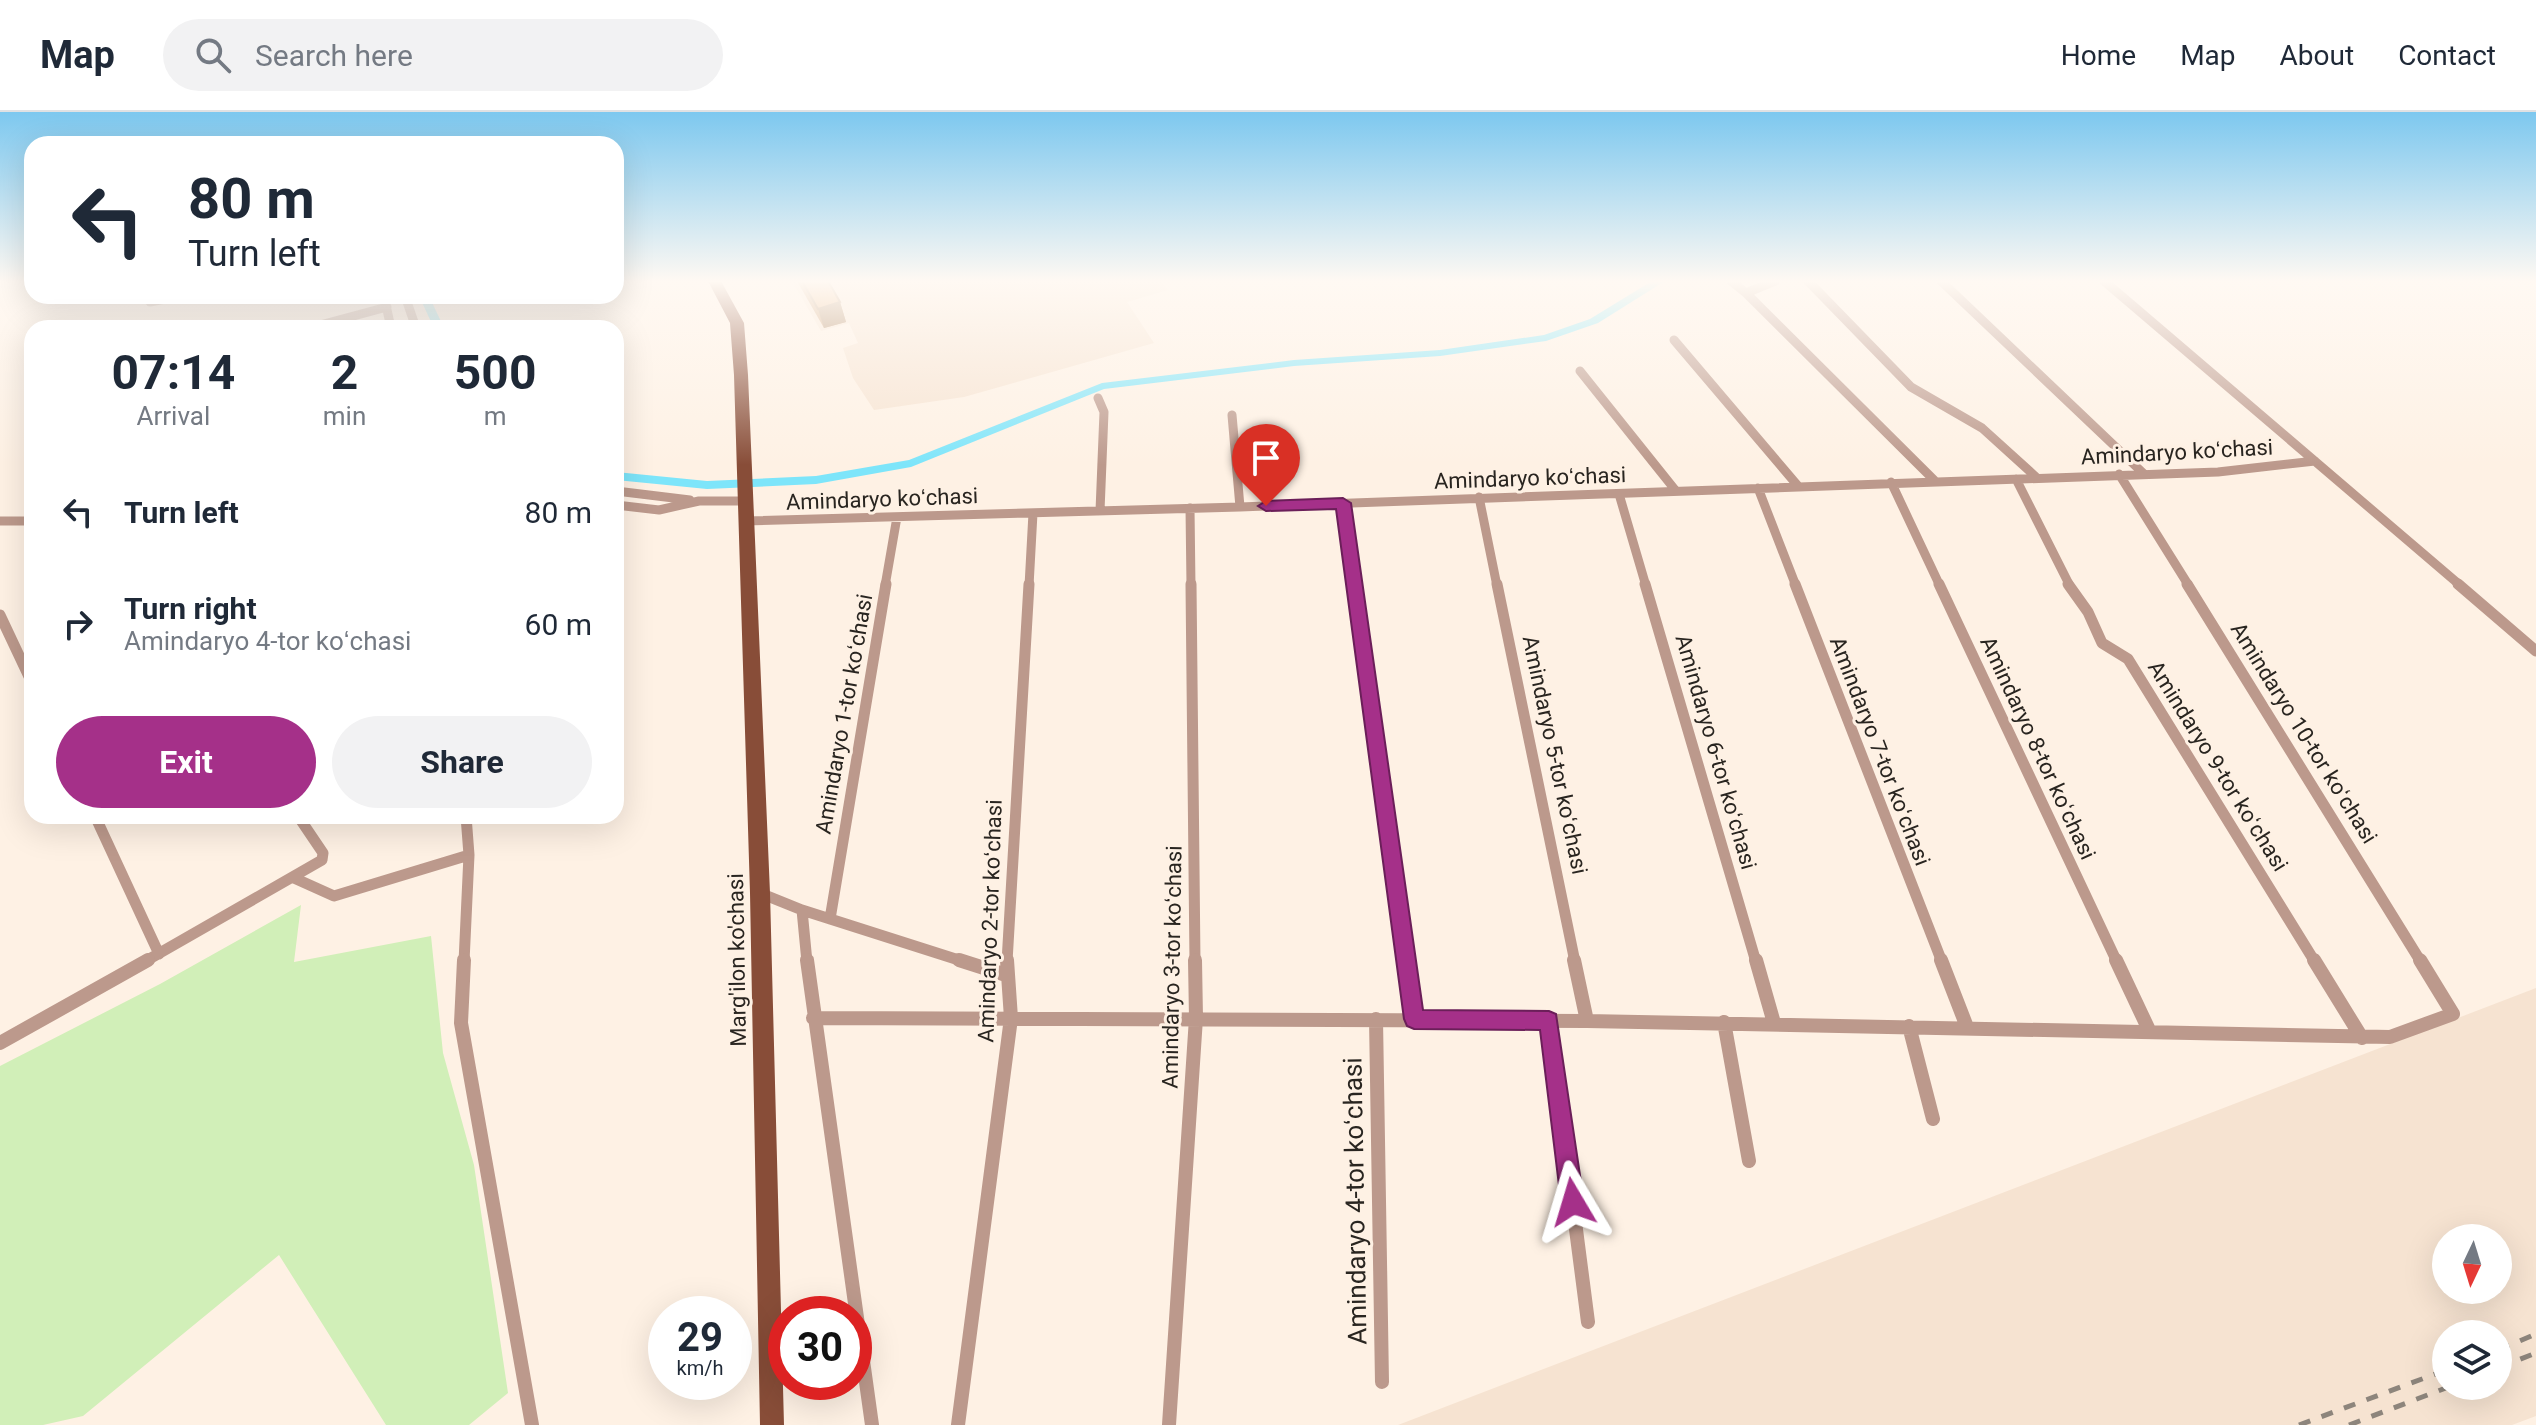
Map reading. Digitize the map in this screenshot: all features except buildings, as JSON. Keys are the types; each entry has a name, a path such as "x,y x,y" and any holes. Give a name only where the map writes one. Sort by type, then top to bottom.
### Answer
{"main road":[{"name":"Marg'ilon ko'chasi","path":"738,342 760,893 772,1425"}],"street":[{"path":"1676,342 1798,486"},
{"path":"1797,342 1935,481"},
{"path":"1868,342 1911,387 1982,428 2036,477"},
{"path":"2005,342 2143,473"},
{"path":"2176,342 2536,651"},
{"path":"1580,371 1676,491"},
{"path":"1098,398 1104,412 1100,511"},
{"path":"1232,415 1240,507"},
{"name":"Amindaryo koʻchasi","path":"699,501 897,517 2218,472 2315,461"},
{"name":"Amindaryo 10-tor koʻchasi","path":"2119,474 2453,1014 2390,1037 2362,1038"},
{"name":"Amindaryo 9-tor koʻchasi","path":"2016,479 2064,578 2088,612 2102,643 2128,659 2362,1038"},
{"name":"Amindaryo 8-tor koʻchasi","path":"1891,482 2149,1030"},
{"name":"Amindaryo 7-tor koʻchasi","path":"1758,488 1967,1027"},
{"path":"624,492 699,501"},
{"name":"Amindaryo 6-tor koʻchasi","path":"1619,494 1774,1023"},
{"name":"Amindaryo 5-tor koʻchasi","path":"1479,497 1587,1021"},
{"path":"624,506 659,510 699,501"},
{"path":"1343,503 1414,1019"},
{"name":"Amindaryo 3-tor koʻchasi","path":"1169,1425 1196,1018 1190,508"},
{"name":"Amindaryo 2-tor koʻchasi","path":"958,1425 1011,1018 1006,975 1033,513"},
{"name":"Amindaryo 1-tor koʻchasi","path":"830,919 897,517"},
{"path":"0,521 24,521"},
{"path":"0,615 24,666"},
{"path":"99,824 159,954"},
{"path":"0,1043 322,860 323,853 303,824"},
{"path":"467,824 469,855 461,1023 532,1425"},
{"path":"294,878 334,896 469,855"},
{"path":"760,893 802,910 1006,975"},
{"path":"802,910 813,1018 872,1425"},
{"path":"813,1018 1724,1022 2149,1030 2362,1038"},
{"name":"Amindaryo 4-tor koʻchasi","path":"1376,1019 1382,1382"},
{"path":"1549,1021 1588,1322"},
{"path":"1724,1022 1749,1161"},
{"path":"1909,1026 1933,1119"}],"shaded area":[{"path":"858,343 1154,343 964,397 874,410 853,378 843,348"},
{"path":"2536,988 2536,1416 2512,1425 1398,1425"}],"green space":[{"path":"301,905 294,962 431,936 443,1053 474,1165 508,1393 469,1425 386,1425 279,1255 83,1416 43,1425 0,1425 0,1066 160,984"}],"waterway":[{"path":"624,477 707,485 816,480 911,463 1102,386 1294,363 1440,353 1516,342"}],"railway":[{"path":"2512,1344 2536,1334"},
{"path":"2512,1362 2536,1353"},
{"path":"2299,1425 2432,1375"},
{"path":"2349,1425 2432,1393"}],"route":[{"path":"1266,506 1343,503 1414,1019 1549,1021 1573,1202"}]}
